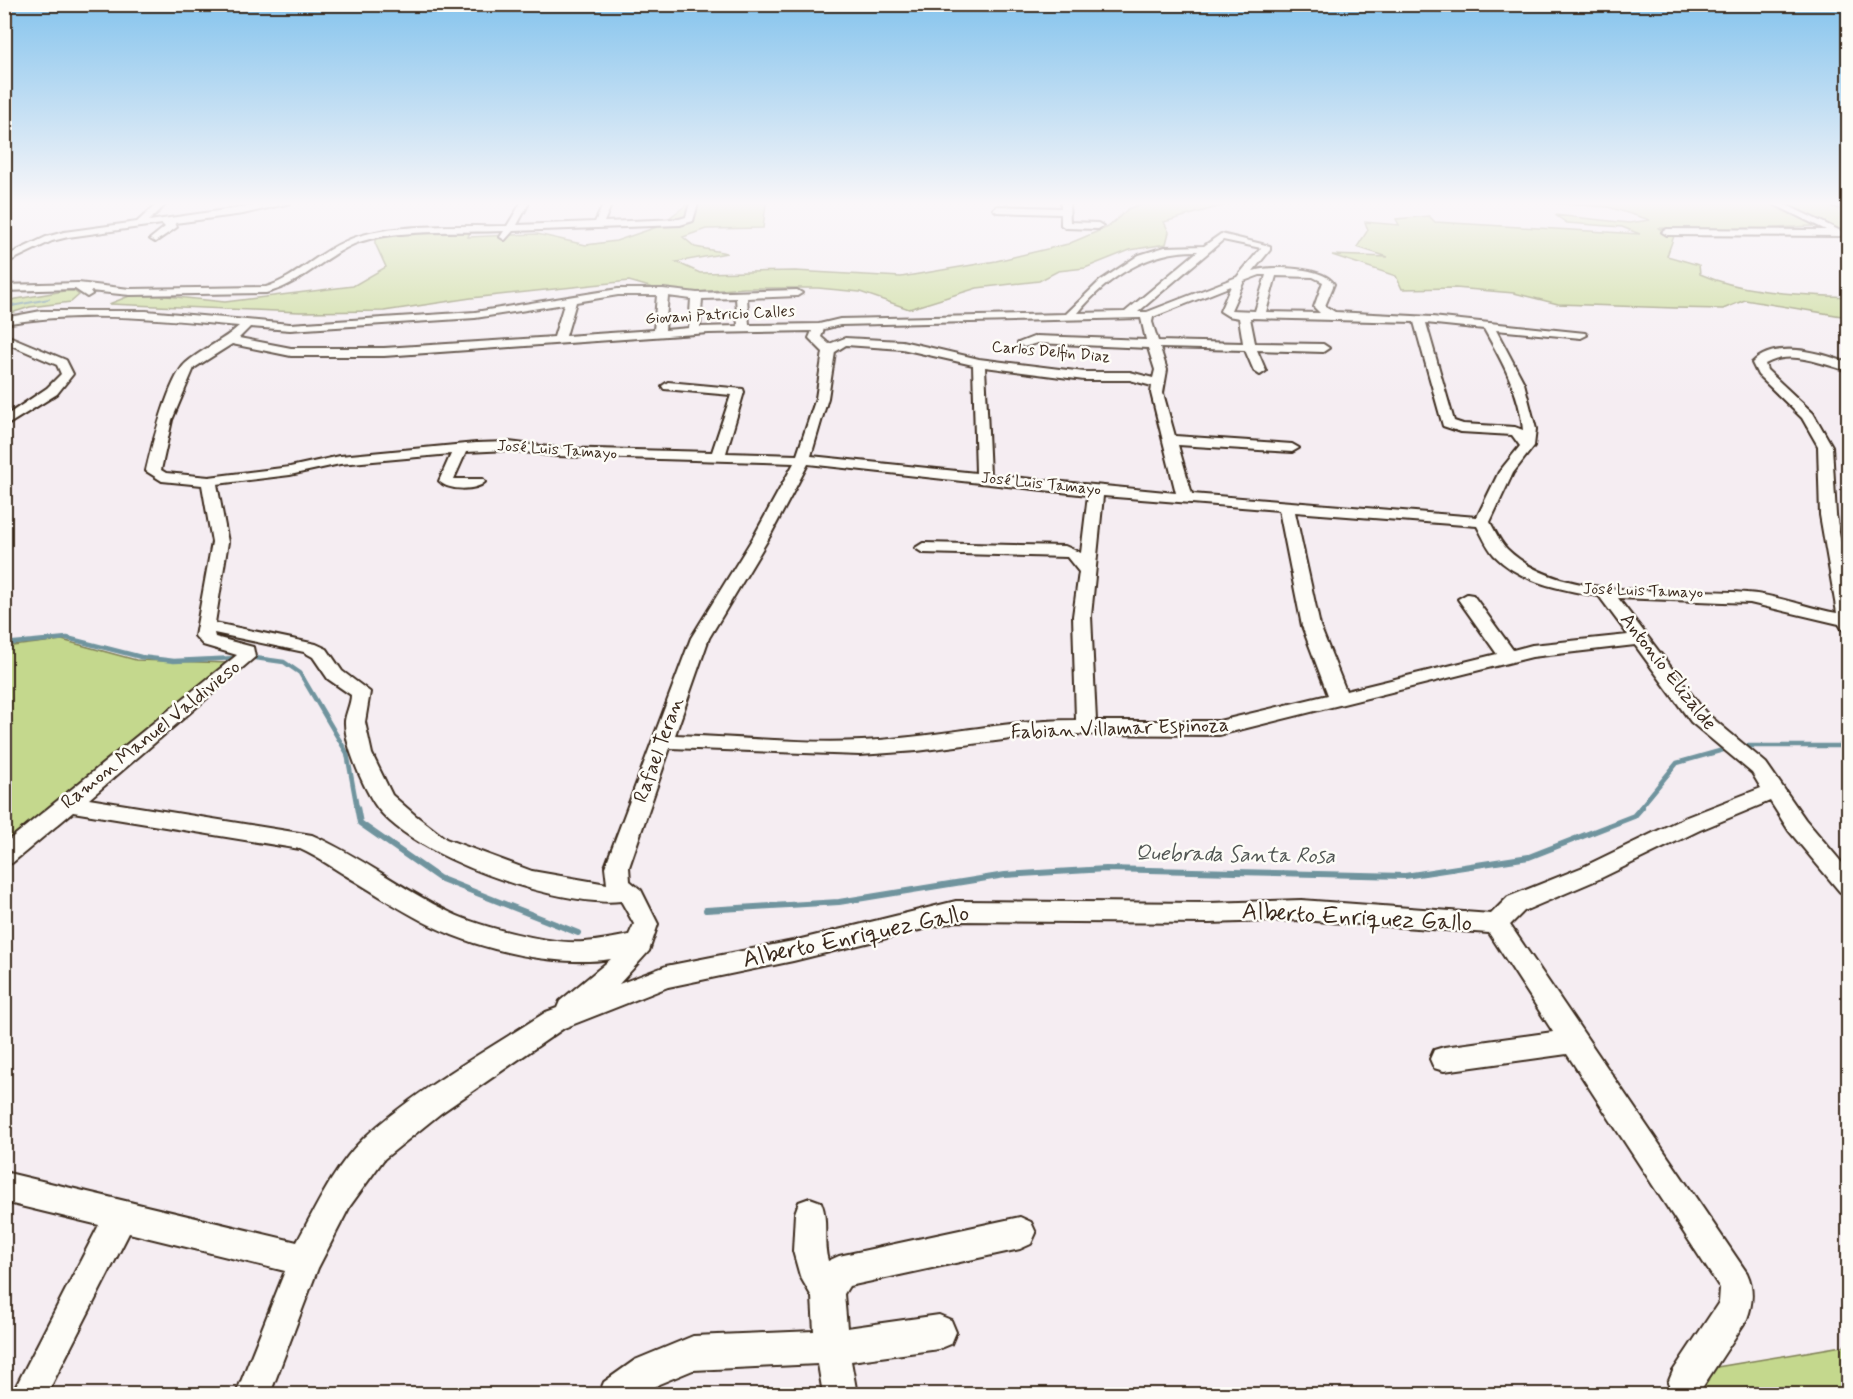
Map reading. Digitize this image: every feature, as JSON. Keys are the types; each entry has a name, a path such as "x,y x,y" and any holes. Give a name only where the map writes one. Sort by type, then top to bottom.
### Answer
{"street":[{"path":"4,288 81,287 130,292 266,290 284,285 309,268"},
{"path":"1071,315 1082,300 1126,268"},
{"path":"1128,315 1183,268"},
{"path":"1248,268 1239,280 1227,304 1225,311 1228,313 1345,317"},
{"path":"1259,315 1272,272"},
{"name":"Giovani Patricio Calles","path":"230,340 291,352 422,351 559,340 819,327 833,323 1071,315 1148,315 1249,274 1272,272 1322,277 1329,285 1319,307 1323,311 1345,317 1383,317 1581,335"},
{"path":"4,321 84,310 103,302 104,296 83,294 81,287"},
{"path":"53,314 176,315 246,325 337,325 475,315 618,291 663,292 696,296 798,293"},
{"path":"659,334 663,292"},
{"path":"741,295 744,329"},
{"path":"694,332 696,296"},
{"path":"559,340 571,300"},
{"path":"1383,301 1383,317"},
{"path":"1244,314 1249,344 1260,371"},
{"path":"1148,315 1152,344 1161,370 1157,383 1185,497"},
{"path":"1419,320 1448,423 1461,428 1515,431 1521,435 1527,446"},
{"path":"246,325 230,340 189,366 165,420 154,458 153,471 162,477 209,481 220,542 206,626 310,648 320,653 335,675 360,692 361,697 355,722 358,742 382,800 438,844 530,879 602,894 626,891"},
{"path":"819,327 816,333 817,342 829,351"},
{"path":"1482,522 1507,471 1527,446 1529,423 1517,381 1490,327"},
{"path":"4,337 62,363 67,374 52,391 4,423"},
{"path":"1024,343 1036,339 1323,348"},
{"path":"803,459 822,398 829,351 835,344 845,341"},
{"name":"Carlos Delfin Diaz","path":"817,342 845,341 902,345 979,363 1084,376 1130,376 1157,383"},
{"path":"1848,367 1822,359 1791,355 1773,356 1758,363 1762,372 1809,416 1825,446 1828,515 1848,621"},
{"path":"979,363 983,478"},
{"path":"668,386 738,392 718,457"},
{"path":"1170,440 1292,448"},
{"name":"José Luis Tamayo","path":"209,481 290,471 340,460 509,446 556,453 803,459 1096,491 1482,522 1495,544 1520,568 1568,587 1605,592 1742,597 1848,621"},
{"path":"460,449 446,481 453,484 478,482"},
{"name":"Rafael Teran","path":"640,944 646,924 633,897 619,885 617,867 700,638 762,536 803,459"},
{"path":"1086,727 1082,616 1096,491"},
{"path":"1286,505 1311,626 1340,700"},
{"path":"922,548 1065,551 1073,554 1086,570"},
{"name":"Antonio Elizalde","path":"1605,592 1707,727 1759,768 1797,825 1848,886"},
{"path":"1467,599 1508,657"},
{"name":"Ramon Manuel Valdivieso","path":"6,854 246,657 246,651 206,639 206,626"},
{"name":"Fabian Villamar Espinoza","path":"663,741 860,748 917,744 1041,728 1220,728 1508,657 1562,647 1641,639"},
{"name":"Alberto Enriquez Gallo","path":"253,1395 305,1260 339,1195 374,1149 431,1104 555,1020 666,977 793,951 956,911 1074,910 1209,913 1301,910 1496,924 1516,904 1591,873 1692,824 1776,791"},
{"path":"67,803 304,841 331,853 356,871 444,921 509,943 582,952 640,944"},
{"path":"1496,924 1736,1284 1735,1307 1685,1383"},
{"path":"555,1020 626,963 640,944"},
{"path":"1444,1059 1575,1041"},
{"path":"4,1187 120,1217 305,1260"},
{"path":"810,1213 809,1251 816,1276 828,1291"},
{"path":"29,1395 120,1217"},
{"path":"840,1395 832,1347 828,1291 839,1272 1020,1233"},
{"path":"616,1395 647,1372 693,1353 832,1347 939,1332"}],"green space":[{"path":"384,268 690,268 700,273 795,271 901,277 953,268 1082,268 1058,271 1039,281 977,288 909,309 860,292 818,288 744,288 674,294 629,281 471,298 384,311 300,312 109,304 137,293 225,302 353,286"},
{"path":"1372,268 1699,268 1700,274 1736,286 1791,294 1848,297 1848,317 1745,300 1723,309 1558,304 1514,293 1455,288 1402,289 1396,276"},
{"path":"74,291 79,295 71,302 30,307 5,315 5,301"},
{"path":"62,640 136,660 231,663 4,845 4,647"},
{"path":"1848,1345 1848,1394 1656,1394 1699,1370"}],"waterway":[{"path":"6,307 49,299"},
{"path":"4,307 14,305"},
{"name":"Quebrada Santa Rosa","path":"4,644 67,638 141,657 174,661 237,658"},
{"name":"Quebrada Santa Rosa","path":"248,657 284,662 300,673 347,753 357,808"},
{"path":"1740,746 1848,746"},
{"name":"Quebrada Santa Rosa","path":"1640,808 1677,763 1730,748"},
{"name":"Quebrada Santa Rosa","path":"357,807 360,823 439,878 578,933"},
{"name":"Quebrada Santa Rosa","path":"706,910 839,902 1005,875 1106,869 1405,876 1529,857 1634,816 1642,807"}]}
